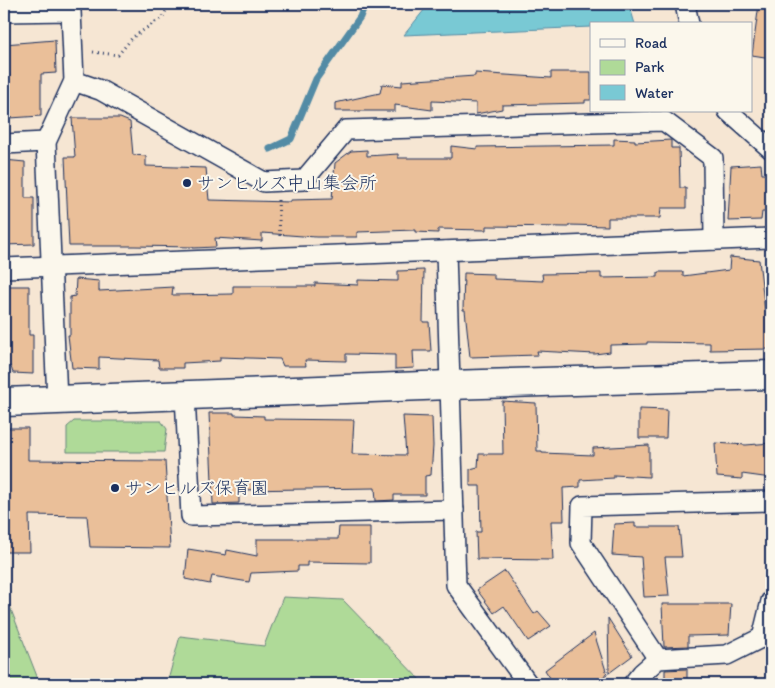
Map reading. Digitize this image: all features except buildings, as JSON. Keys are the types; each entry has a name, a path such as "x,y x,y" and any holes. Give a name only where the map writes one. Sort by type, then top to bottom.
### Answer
{"street":[{"path":"685,4 689,22"},
{"path":"4,12 71,11 74,81 46,142 57,400"},
{"path":"74,81 100,90 264,182 304,180 346,130 664,121 713,158 714,240"},
{"path":"729,112 771,149"},
{"path":"4,144 46,142"},
{"path":"4,268 771,238"},
{"path":"446,251 456,585 528,684"},
{"path":"4,402 771,375"},
{"path":"185,395 191,516 454,510"},
{"path":"658,659 580,543 582,506 771,501"},
{"path":"633,684 658,659 726,655 767,635 771,601"}],"path":[{"path":"118,55 133,37 163,17 169,4"},
{"path":"277,181 281,257"}],"green space":[{"path":"74,421 161,421 167,429 164,452 67,452 67,427"},
{"path":"283,597 343,600 424,684 167,684 180,636 264,646"},
{"path":"4,602 8,602 40,684 4,684"}],"water":[{"path":"429,4 629,4 634,22 590,22 590,27 404,35"}],"waterway":[{"path":"270,149 291,139 316,79 360,17 365,4"}],"place":[{"name":"サンヒルズ中山集会所","path":"187,183"},
{"name":"サンヒルズ保育園","path":"115,488"}]}
